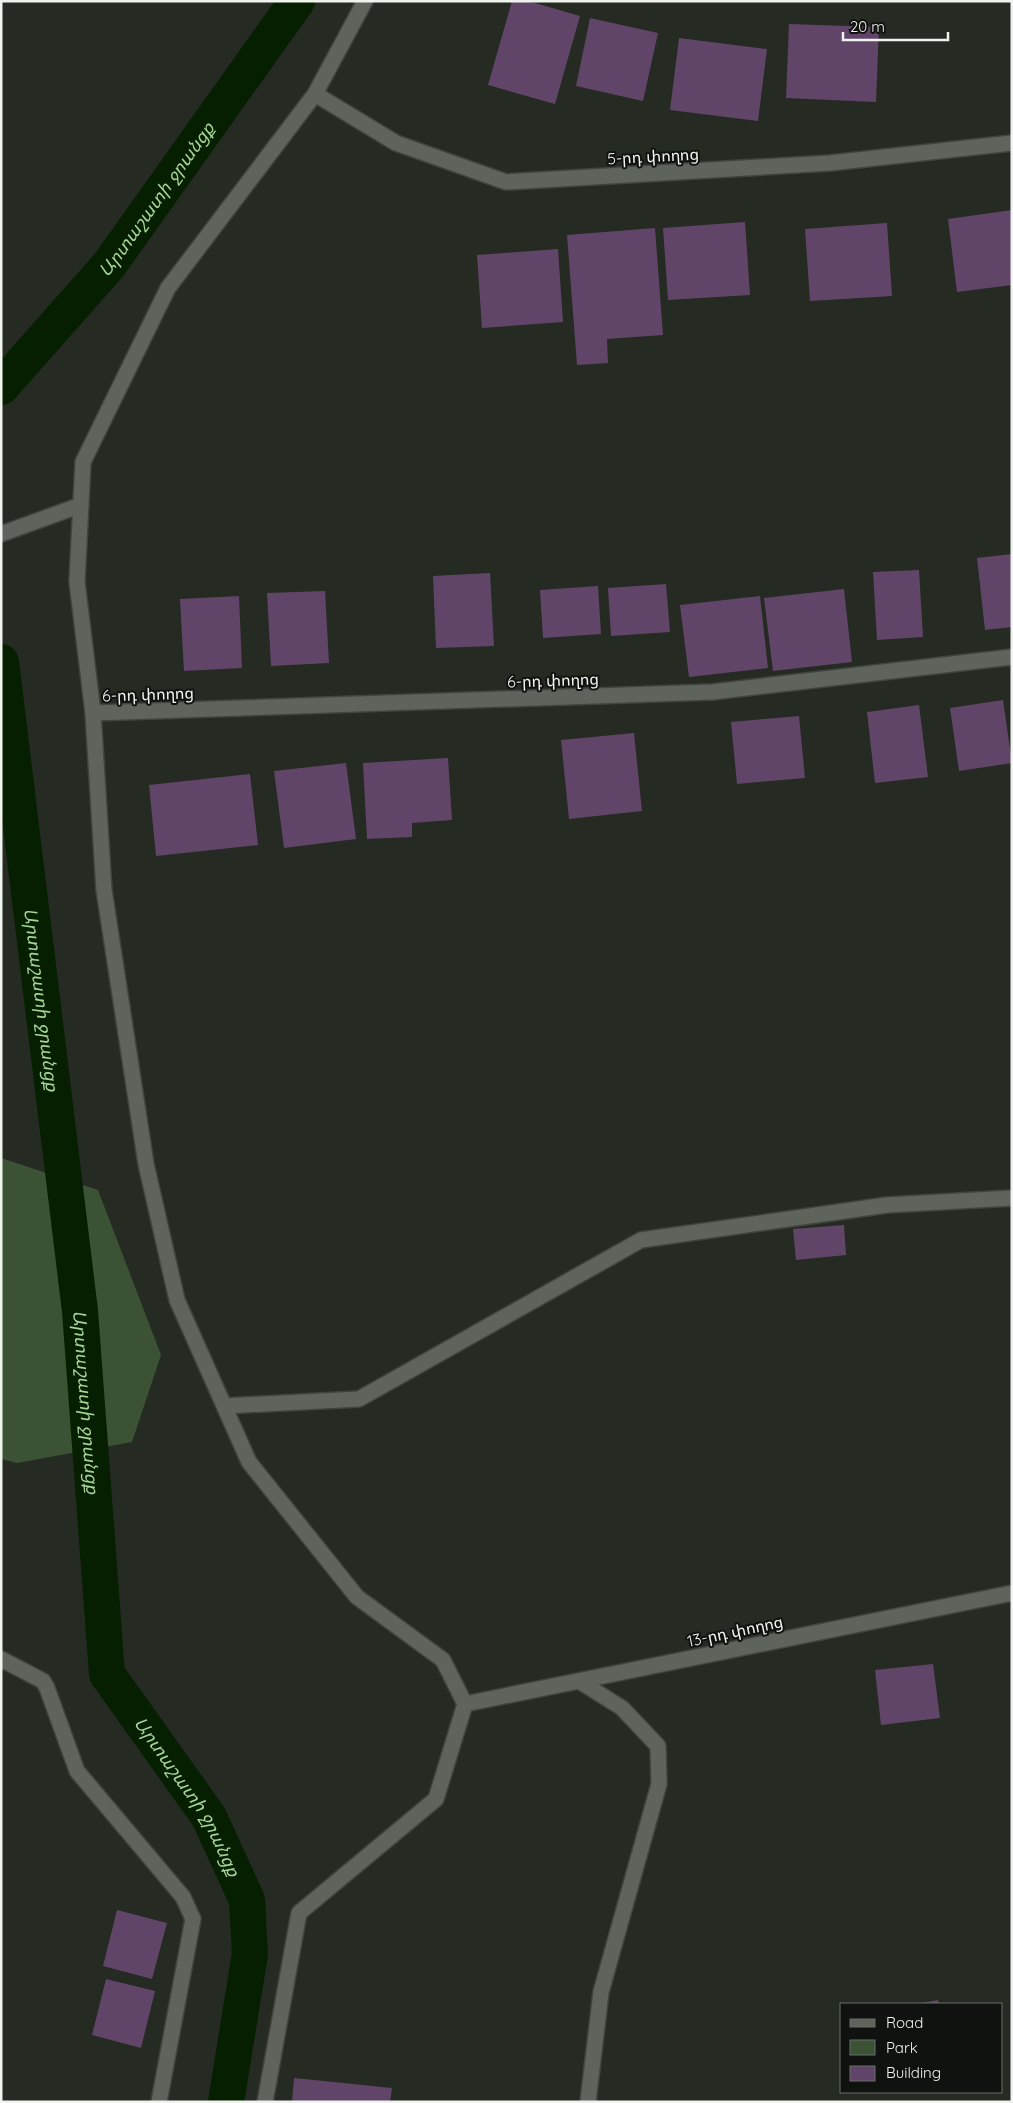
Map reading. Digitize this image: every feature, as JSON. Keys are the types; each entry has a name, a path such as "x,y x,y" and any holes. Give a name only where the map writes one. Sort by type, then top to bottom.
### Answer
{"street":[{"path":"265,2102 299,1914 436,1799 464,1704 443,1660 357,1598 249,1462 177,1300 146,1164 104,890 93,713 77,582 83,462 168,288 315,94 365,1"},
{"name":"5-րդ փողոց","path":"315,94 396,143 506,182 830,163 1012,143"},
{"path":"5,533 81,505"},
{"name":"6-րդ փողոց","path":"93,713 712,692 1012,657"},
{"path":"224,1406 359,1398 641,1240 887,1205 1012,1198"},
{"name":"13-րդ փողոց","path":"464,1704 1012,1593"},
{"path":"1,1659 42,1681 47,1688 77,1772 183,1896 193,1919 159,2102"},
{"path":"579,1681 622,1708 658,1746 659,1784 600,1992 588,2102"}],"green space":[{"path":"1,1158 98,1190 161,1355 132,1442 17,1463 1,1459"}],"building":[{"path":"512,1 528,1 580,16 555,104 488,85"},
{"path":"590,18 658,33 643,101 576,86"},
{"path":"789,24 879,27 876,102 786,98"},
{"path":"679,38 767,49 758,121 670,110"},
{"path":"1012,210 1012,285 957,292 948,219"},
{"path":"745,222 750,295 668,300 663,228"},
{"path":"887,223 892,296 810,301 805,229"},
{"path":"655,228 663,335 607,339 608,363 577,365 567,235"},
{"path":"558,249 563,322 482,328 477,255"},
{"path":"1012,554 1012,627 985,630 977,558"},
{"path":"919,570 923,637 877,640 873,572"},
{"path":"490,573 494,646 436,648 433,576"},
{"path":"666,584 670,632 611,636 608,588"},
{"path":"598,586 601,634 543,638 540,590"},
{"path":"844,589 852,662 773,671 764,598"},
{"path":"325,591 329,663 271,666 267,593"},
{"path":"239,596 242,668 184,671 180,599"},
{"path":"760,596 768,668 689,677 680,605"},
{"path":"1003,700 1012,763 959,771 950,708"},
{"path":"919,705 928,777 875,783 867,712"},
{"path":"799,716 805,778 737,784 731,722"},
{"path":"634,733 642,811 569,819 561,740"},
{"path":"448,758 452,820 412,823 412,837 367,839 363,763"},
{"path":"346,763 356,839 284,848 274,771"},
{"path":"250,774 258,845 156,856 149,785"},
{"path":"844,1225 846,1255 796,1260 793,1229"},
{"path":"933,1664 940,1718 881,1725 875,1670"},
{"path":"117,1910 167,1923 152,1979 103,1966"},
{"path":"106,1979 155,1991 141,2048 92,2035"},
{"path":"938,2000 939,2003 922,2003"},
{"path":"294,2078 392,2088 390,2102 292,2102"}],"waterway":[{"name":"Արտաշատի ջրանցք","path":"1,387 109,265 297,1"},
{"name":"Արտաշատի ջրանցք","path":"1,662 80,1311 107,1674 209,1817 247,1900 250,1954 226,2102"}]}
